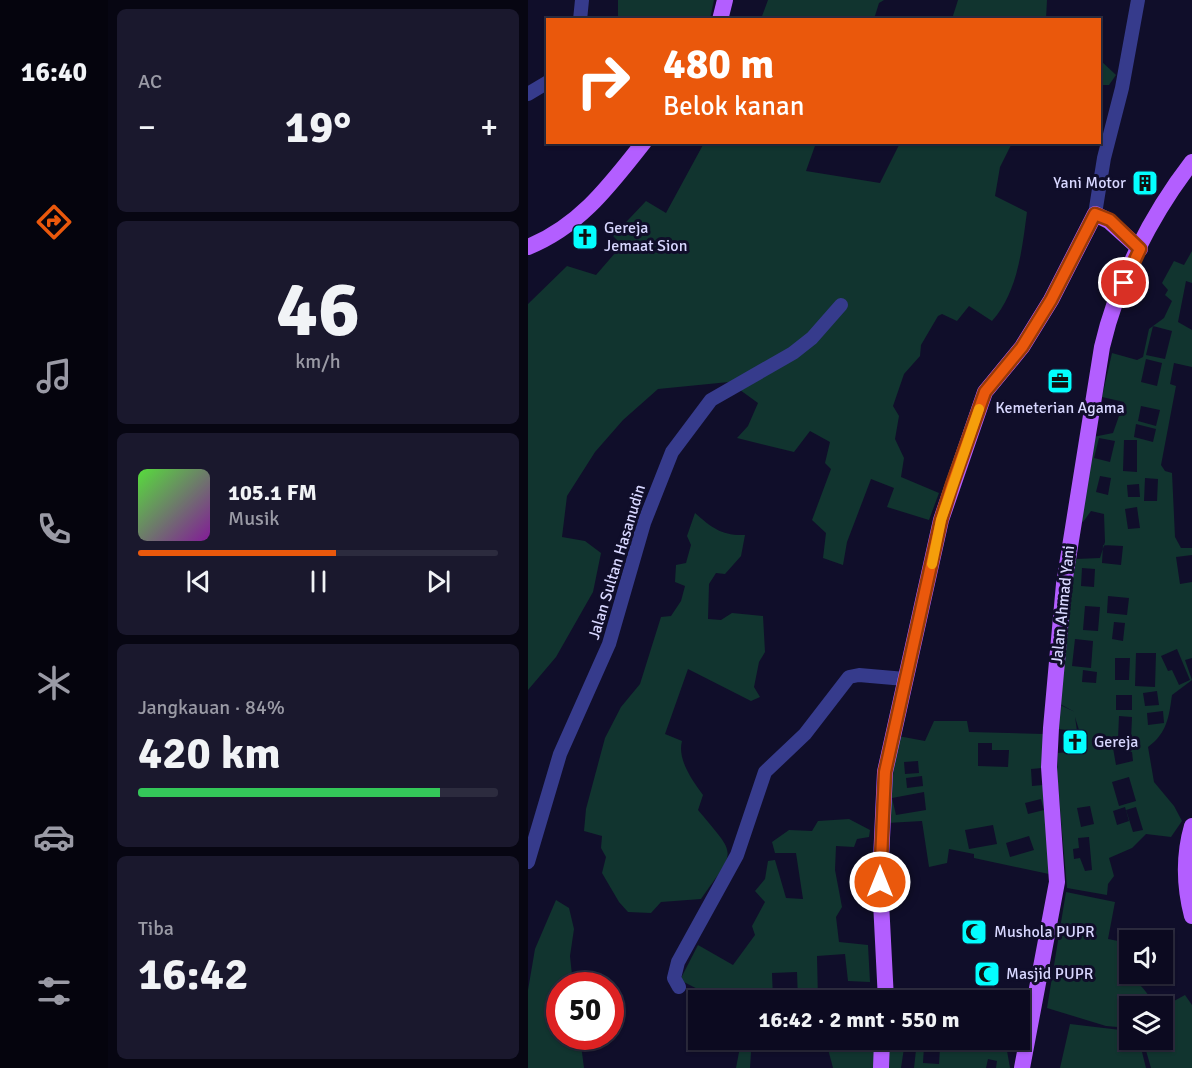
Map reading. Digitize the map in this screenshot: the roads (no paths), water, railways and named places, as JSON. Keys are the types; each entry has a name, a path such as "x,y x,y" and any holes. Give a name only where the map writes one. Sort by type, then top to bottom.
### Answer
{"main road":[{"path":"720,18 725,0"},
{"path":"528,247 547,239 581,216 598,200 642,144"},
{"name":"Jalan Ahmad Yani","path":"1022,1068 1057,882 1049,767 1061,609 1075,511 1109,318 1140,249 1170,191 1192,162"},
{"path":"885,990 880,882 885,772 941,520 980,403 993,382 1019,352 1034,328 1095,214 1110,220 1140,249"},
{"path":"1192,826 1185,861 1186,887 1192,916"},
{"path":"881,1068 882,1050"}],"street":[{"path":"580,18 582,0"},
{"path":"1095,214 1104,158 1122,88 1138,0"},
{"path":"528,94 546,83"},
{"name":"Jalan Sultan Hasanudin","path":"528,862 560,754 609,644 644,523 672,452 711,400 793,353 812,338 841,304"},
{"path":"680,987 674,978 678,962 737,855 765,772 805,734 849,677 859,675 905,679"}],"place":[{"name":"Yani Motor","path":"1145,183"},
{"name":"Gereja Jemaat Sion","path":"585,237"},
{"name":"Kemeterian Agama","path":"1060,381"},
{"name":"Gereja","path":"1075,742"},
{"name":"Mushola PUPR","path":"974,932"},
{"name":"Masjid PUPR","path":"987,974"}]}
